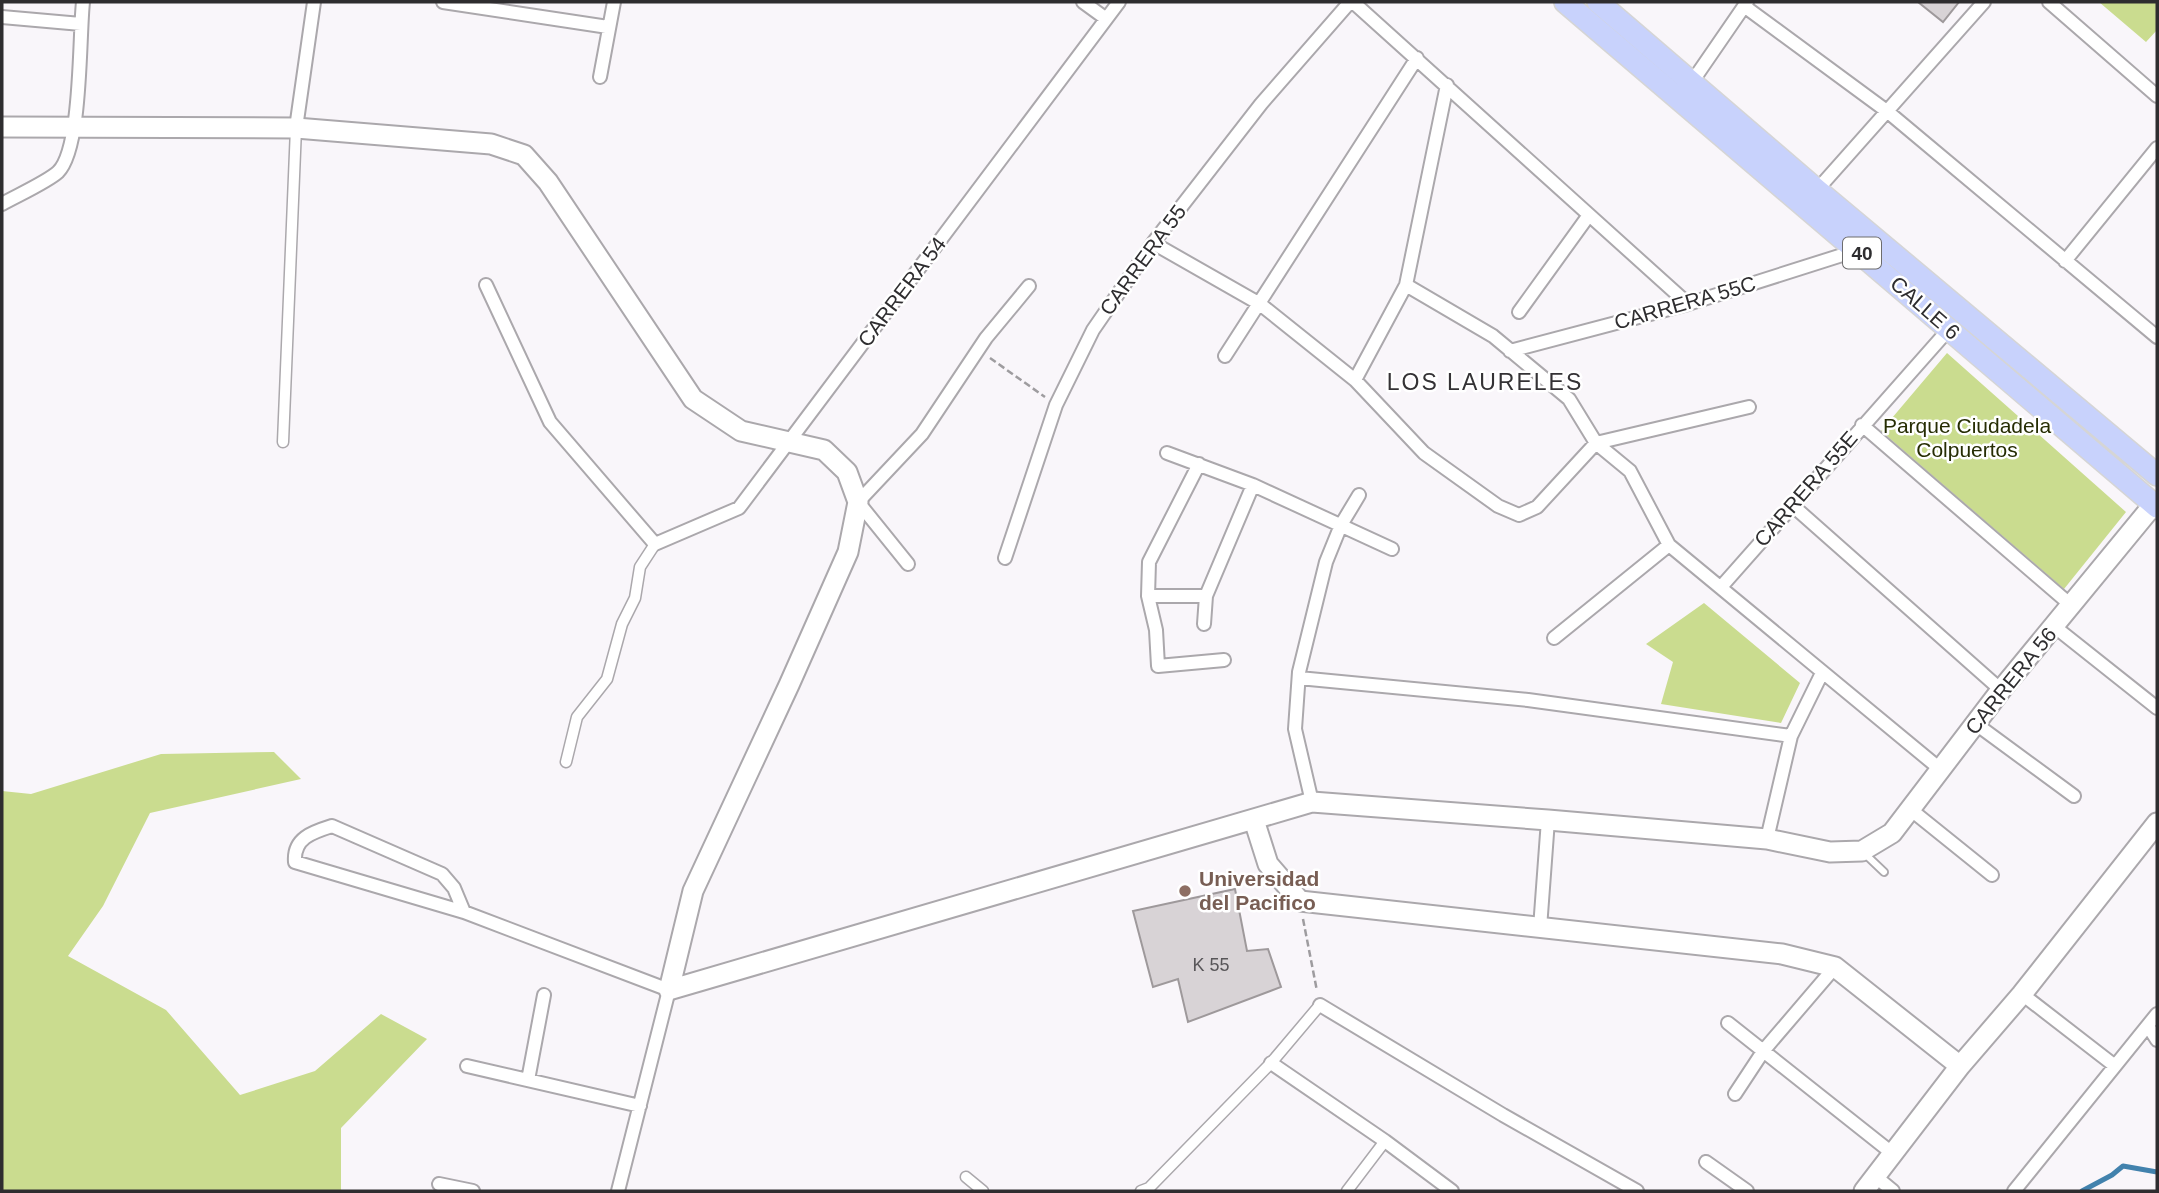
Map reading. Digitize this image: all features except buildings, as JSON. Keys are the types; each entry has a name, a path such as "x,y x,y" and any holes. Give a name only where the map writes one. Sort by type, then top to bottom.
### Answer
{"highway":[{"name":"CALLE 6","path":"1565,2 2156,505"},
{"name":"CALLE 6","path":"1598,2 2157,475"}],"main road":[{"path":"2,127 296,128 491,144 524,155 548,182 693,399 741,431 824,450 847,472 858,502 848,552 693,891 669,990 1312,803 1767,839 1830,852 1862,851"},
{"name":"CARRERA 56","path":"1862,851 1892,833 2001,690 2156,505"},
{"path":"1254,820 1268,864 1300,901 1782,954 1835,967 1959,1066"},
{"path":"1870,1184 1959,1066 2022,994 2157,823"}],"street":[{"path":"2,204 58,171 70,152 75,127 83,2"},
{"path":"283,442 296,128 314,2"},
{"path":"443,2 608,27"},
{"path":"600,77 614,2"},
{"path":"1083,2 1105,18"},
{"name":"CARRERA 54","path":"655,544 739,509 1119,2"},
{"path":"1352,2 1688,304"},
{"name":"CARRERA 55","path":"1005,558 1056,405 1093,330 1153,243 1261,104 1352,2"},
{"path":"1817,190 1984,2"},
{"path":"2049,2 2157,96"},
{"path":"1692,82 1745,4 1888,113 2157,337"},
{"path":"2,17 81,24"},
{"path":"1225,356 1416,58"},
{"path":"1355,380 1406,285 1447,85"},
{"path":"2065,261 2157,148"},
{"path":"1519,312 1590,215"},
{"path":"1153,243 1260,304 1355,380 1424,453 1498,506 1519,515 1537,507 1596,443 1749,407"},
{"name":"CARRERA 55C","path":"1510,351 1688,304 1858,250"},
{"path":"486,285 550,422 655,544 640,567 635,598 622,624 607,679 577,717 566,762"},
{"path":"1406,285 1493,336 1569,399 1596,443 1630,471 1669,545 1940,769"},
{"path":"908,564 858,502 922,434 978,350 1029,286"},
{"name":"CARRERA 55E","path":"1721,587 1949,329"},
{"path":"1862,425 2072,606"},
{"path":"1167,453 1254,485 1392,549"},
{"path":"1199,464 1149,562 1148,596 1156,630 1158,666 1224,660"},
{"path":"1204,624 1206,596 1254,485"},
{"path":"1312,803 1295,729 1299,678 1326,562 1341,525 1359,495"},
{"path":"1792,505 2001,690"},
{"path":"1554,638 1669,545"},
{"path":"1148,596 1206,596"},
{"path":"2055,627 2157,708"},
{"path":"1767,839 1791,736 1822,673"},
{"path":"1299,678 1528,700 1791,736"},
{"path":"1976,724 2074,796"},
{"path":"1910,809 1992,876"},
{"path":"1540,928 1548,820"},
{"path":"464,912 454,888 442,874 332,826 306,835 294,853 296,862 464,912 669,990 618,1191"},
{"path":"1735,1094 1764,1050 1835,967"},
{"path":"2022,994 2115,1066"},
{"path":"528,1080 544,995"},
{"path":"1141,1191 1149,1188 1270,1063 1320,1005 1503,1115 1637,1191"},
{"path":"2014,1191 2157,1014"},
{"path":"1728,1023 1892,1153"},
{"path":"2148,1026 2157,1040"},
{"path":"1270,1063 1385,1141 1445,1189"},
{"path":"467,1066 640,1106"},
{"path":"1347,1191 1385,1141"},
{"path":"1706,1162 1747,1191"},
{"path":"967,1177 983,1191"},
{"path":"439,1184 473,1191"},
{"path":"1870,1184 1893,1191"}],"lane":[{"path":"1862,851 1884,872"}],"path":[{"path":"978,350 1056,405"},
{"path":"1300,901 1320,1005"}],"green space":[{"path":"2099,2 2157,2 2157,30 2146,42"},
{"name":"Parque Ciudadela Colpuertos","path":"1947,353 2126,512 2064,589 1881,431"},
{"path":"1704,603 1800,683 1781,723 1661,704 1673,662 1646,644"},
{"path":"274,752 301,779 150,813 103,906 68,956 166,1010 240,1095 315,1071 381,1014 427,1039 341,1128 341,1191 2,1191 2,791 31,794 161,754"}],"waterway":[{"path":"2082,1191 2123,1166 2157,1172"}],"place":[{"name":"Universidad del Pacifico","path":"1185,891"}],"district":[{"name":"LOS LAURELES","path":"1485,382"}]}
